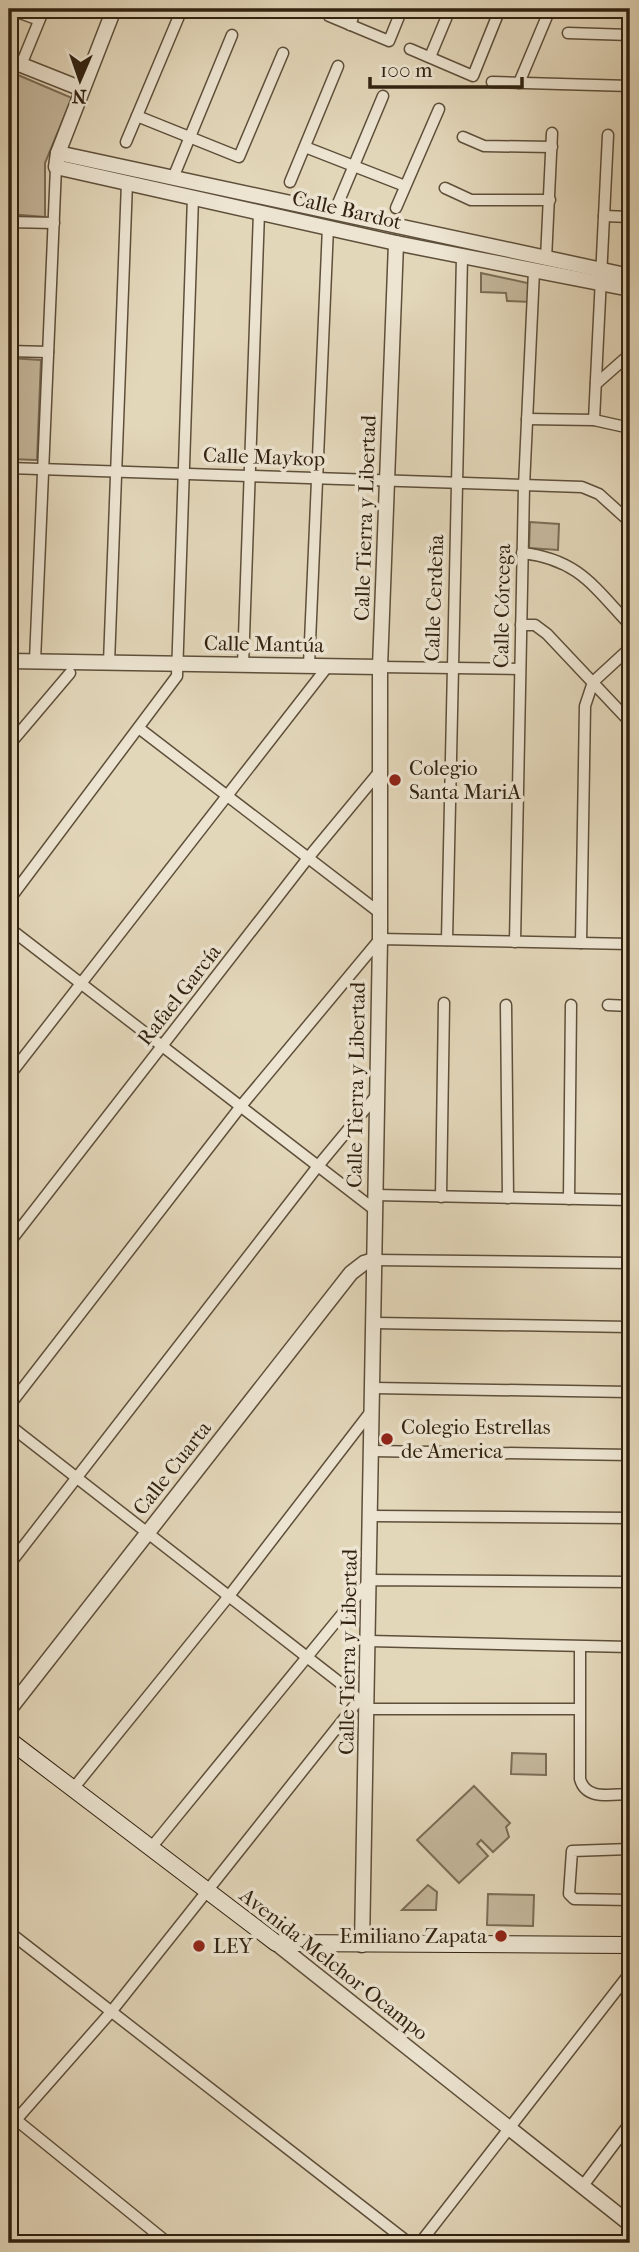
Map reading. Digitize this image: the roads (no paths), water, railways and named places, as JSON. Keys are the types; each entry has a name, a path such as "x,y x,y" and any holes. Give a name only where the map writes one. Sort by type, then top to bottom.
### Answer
{"main road":[{"name":"Avenida Melchor Ocampo","path":"9,1740 205,1892 276,1943"},
{"path":"276,1943 630,1945"}],"street":[{"path":"9,9 39,20"},
{"path":"44,9 13,66 82,89"},
{"path":"35,661 57,160 114,9"},
{"path":"126,142 182,9"},
{"path":"350,24 356,9"},
{"path":"329,16 389,41 402,9"},
{"path":"429,57 450,9"},
{"path":"410,49 473,76 500,9"},
{"path":"519,83 550,9"},
{"path":"568,33 630,35"},
{"path":"173,178 232,35"},
{"path":"137,116 239,157 282,53"},
{"path":"290,182 338,65"},
{"path":"492,82 630,86"},
{"path":"309,666 331,220 383,96"},
{"path":"396,208 439,109"},
{"path":"546,259 552,133"},
{"path":"594,420 608,135"},
{"path":"463,137 484,146 552,147"},
{"path":"305,147 405,186"},
{"name":"Calle Bardot","path":"57,160 173,178 259,212 398,226 546,259 630,289"},
{"name":"Calle Bardot","path":"57,160 127,182 193,197 227,198 331,220 396,243 463,257 534,271 601,278 630,276"},
{"path":"108,663 127,182"},
{"path":"445,188 471,200 550,200"},
{"path":"9,900 174,683 178,664 193,197"},
{"path":"243,665 259,212"},
{"path":"604,216 630,217"},
{"path":"9,222 54,223"},
{"name":"Calle Tierra y Libertad","path":"362,1945 363,1705 369,1641 372,1516 380,939 380,667 398,226"},
{"name":"Calle Cerdeña","path":"447,940 451,667 463,257"},
{"name":"Calle Córcega","path":"515,942 522,553 534,271"},
{"path":"9,351 48,352"},
{"path":"596,384 630,354"},
{"path":"527,419 594,420 630,428"},
{"name":"Calle Maykop","path":"9,468 582,487 599,494 630,522"},
{"path":"522,553 564,562 587,578 630,625"},
{"path":"522,625 535,625 547,634 630,722"},
{"path":"581,943 585,706 593,682 630,648"},
{"name":"Calle Mantúa","path":"9,661 519,669"},
{"path":"9,1076 79,982 328,666"},
{"path":"9,745 70,673"},
{"path":"140,729 380,913"},
{"name":"Rafael García","path":"9,1243 308,858 380,771"},
{"path":"9,928 375,1210"},
{"path":"9,1406 241,1107 380,939 630,944"},
{"path":"441,1197 444,1003"},
{"path":"506,1005 508,1198"},
{"path":"569,1199 571,1005"},
{"path":"608,1005 630,1006"},
{"path":"9,1565 318,1166 376,1096"},
{"path":"375,1195 630,1200"},
{"path":"374,1260 630,1264"},
{"name":"Calle Cuarta","path":"9,1710 351,1273 363,1263 374,1260"},
{"path":"374,1323 630,1327"},
{"path":"373,1388 630,1392"},
{"path":"72,1790 229,1595 373,1409"},
{"path":"9,1425 348,1689 363,1705 579,1709"},
{"path":"372,1451 630,1455"},
{"path":"372,1516 630,1518"},
{"path":"150,1849 370,1580 630,1582"},
{"path":"369,1641 630,1647"},
{"path":"580,1647 579,1779 582,1789 590,1794 630,1794"},
{"path":"168,2243 12,2117 111,2012 205,1892 363,1705"},
{"path":"630,1849 572,1851 569,1894 574,1899 630,1900"},
{"path":"9,1933 409,2243"},
{"name":"Avenida Melchor Ocampo","path":"276,1943 630,2224"},
{"path":"420,2243 630,1973"},
{"path":"582,2186 630,2123"}],"place":[{"name":"Colegio Santa MariA","path":"395,780"},
{"name":"Colegio Estrellas de America","path":"387,1439"},
{"name":"Emiliano Zapata","path":"501,1936"},
{"name":"LEY","path":"199,1946"}]}
